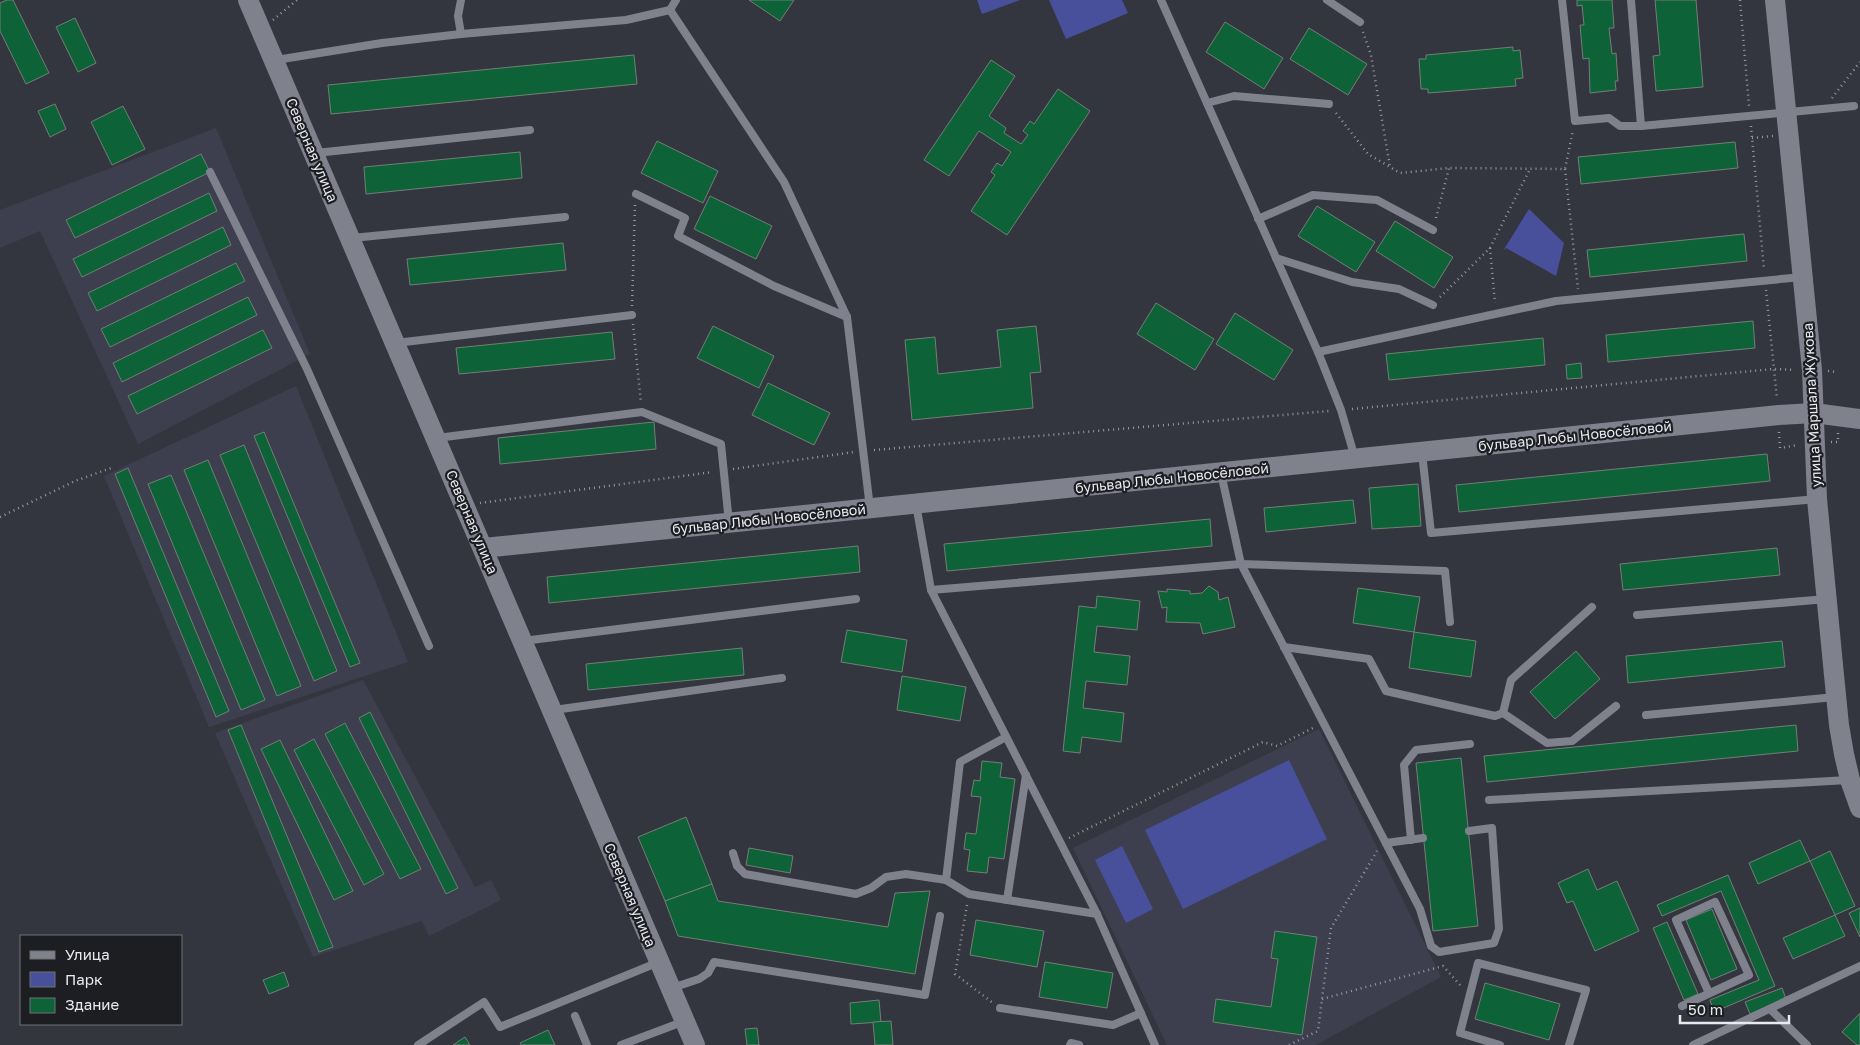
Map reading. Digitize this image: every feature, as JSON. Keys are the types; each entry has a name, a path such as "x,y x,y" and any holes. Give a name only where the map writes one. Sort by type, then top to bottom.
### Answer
{"street":[{"name":"Северная улица","path":"248,0 695,1045"},
{"name":"улица Маршала Жукова","path":"1775,0 1812,370 1817,499 1836,697 1839,725 1850,780 1860,808"},
{"name":"бульвар Любы Новосёловой","path":"484,548 1779,415 1814,413 1860,419"}],"lane":[{"path":"461,0 458,16 461,34"},
{"path":"274,61 382,43 461,34 626,20 670,10 676,0"},
{"path":"1160,0 1318,352 1341,410 1356,459"},
{"path":"1326,0 1360,22"},
{"path":"1562,0 1575,121 1609,118 1620,126 1641,126 1787,114 1854,106"},
{"path":"1631,0 1641,126"},
{"path":"670,10 784,182 847,317 870,508"},
{"path":"1206,103 1234,96 1329,104"},
{"path":"314,153 530,130"},
{"path":"210,172 307,369 429,646"},
{"path":"636,194 686,218 678,236 774,286 847,317"},
{"path":"1258,219 1313,195 1377,200 1433,230"},
{"path":"350,238 565,217"},
{"path":"1276,258 1352,282 1399,288 1433,305"},
{"path":"1318,352 1556,301 1803,277"},
{"path":"394,343 632,315"},
{"path":"435,438 642,412 721,444 729,523"},
{"path":"1422,452 1431,533 1817,499"},
{"path":"1221,472 1241,564 1420,909 1431,946 1439,952 1494,943 1499,929 1492,828 1469,831"},
{"path":"916,504 931,590 1097,914 1155,1045"},
{"path":"931,590 1241,564 1445,571 1450,622"},
{"path":"522,642 856,598"},
{"path":"1637,616 1827,599"},
{"path":"1503,713 1510,680 1592,607"},
{"path":"1284,647 1369,658 1386,691 1495,716 1503,713"},
{"path":"551,710 782,678"},
{"path":"1646,715 1836,697"},
{"path":"1503,713 1547,743 1572,741 1616,706"},
{"path":"946,880 960,762 1006,737"},
{"path":"1411,840 1404,765 1416,750 1470,744"},
{"path":"1007,900 1026,776"},
{"path":"1489,800 1850,780"},
{"path":"1386,843 1424,838"},
{"path":"732,853 737,866 745,874 856,894 871,888 886,877 906,874 946,880 969,894 1097,914"},
{"path":"1682,1006 1709,994 1749,976 1715,902 1676,920 1709,994"},
{"path":"670,988 699,979 708,973 714,962 925,995 940,916"},
{"path":"418,1045 484,1002 500,1027 659,962"},
{"path":"1500,1045 1460,1034 1478,963 1586,990 1569,1045"},
{"path":"1692,1045 1860,966"},
{"path":"1000,1008 1113,1024 1141,1013"},
{"path":"1770,1009 1807,1045"},
{"path":"575,1016 587,1045"},
{"path":"621,1045 685,1021"},
{"path":"1070,1045 1071,1043 1079,1045"}],"path":[{"path":"261,30 296,0"},
{"path":"1740,0 1773,370 1779,415 1780,448 1816,442 1838,442"},
{"path":"1360,22 1371,55 1390,167"},
{"path":"1829,102 1860,62"},
{"path":"1329,104 1368,154 1400,173 1449,168 1565,169"},
{"path":"1575,121 1565,169 1579,299"},
{"path":"1433,230 1449,168"},
{"path":"1433,305 1490,248 1530,169"},
{"path":"1490,248 1496,314"},
{"path":"464,505 863,451 1341,410 1773,370 1836,372"},
{"path":"0,517 75,481 114,467"},
{"path":"1060,842 1263,742 1277,746 1323,722"},
{"path":"1289,1045 1318,1031 1331,928 1378,849 1386,843"},
{"path":"969,894 956,974 1000,1008"},
{"path":"1322,1000 1443,966 1470,996"}],"shaded area":[{"path":"216,128 310,354 138,444 40,231 0,248 0,210"},
{"path":"296,386 408,662 209,727 104,476"},
{"path":"363,680 475,887 491,880 501,900 429,936 422,921 313,957 215,733"},
{"path":"1319,729 1441,977 1316,1045 1167,1045 1073,848"}],"green space":[{"path":"977,0 1020,0 982,14"},
{"path":"1049,0 1122,0 1128,13 1066,39"},
{"path":"1529,209 1564,243 1556,276 1506,248 1503,251"},
{"path":"1289,760 1327,839 1183,909 1145,830"},
{"path":"1122,846 1153,909 1126,923 1095,860"}],"building":[{"path":"13,0 49,73 26,84 0,31 0,3"},
{"path":"749,0 794,0 780,21"},
{"path":"1577,0 1612,0 1614,28 1609,28 1612,54 1616,53 1618,81 1615,81 1616,90 1590,93 1589,58 1583,59 1580,25 1584,25 1582,5 1577,6"},
{"path":"1655,0 1696,0 1703,87 1656,91 1653,56 1660,55"},
{"path":"75,18 96,63 78,72 56,27"},
{"path":"1225,22 1283,58 1264,89 1206,52"},
{"path":"1309,28 1367,64 1348,95 1290,59"},
{"path":"1513,47 1513,51 1520,50 1523,78 1515,79 1516,86 1428,93 1428,89 1421,89 1419,59 1426,59 1426,55"},
{"path":"634,55 637,84 331,114 328,85"},
{"path":"991,60 1015,76 989,116 1006,128 1004,133 1021,144 1028,135 1023,131 1030,121 1034,124 1058,89 1090,111 1007,235 971,211 995,175 991,172 997,163 1002,166 1011,152 979,131 949,176 924,160"},
{"path":"55,104 66,129 50,137 38,111"},
{"path":"123,106 145,149 112,165 91,122"},
{"path":"657,141 718,171 703,203 641,173"},
{"path":"1735,142 1738,168 1581,184 1578,157"},
{"path":"520,152 522,178 366,194 364,167"},
{"path":"201,154 210,172 75,238 66,220"},
{"path":"209,193 217,211 82,277 73,259"},
{"path":"710,196 772,226 756,259 694,229"},
{"path":"1317,206 1375,242 1356,272 1298,236"},
{"path":"1395,221 1453,257 1434,288 1376,251"},
{"path":"223,227 231,245 97,311 88,293"},
{"path":"1744,234 1747,261 1590,277 1587,250"},
{"path":"563,243 566,270 410,285 407,259"},
{"path":"236,263 245,281 110,347 101,329"},
{"path":"248,297 257,315 122,382 113,363"},
{"path":"1156,303 1214,339 1195,370 1137,334"},
{"path":"1235,313 1293,350 1274,380 1216,344"},
{"path":"1753,321 1755,348 1608,362 1606,335"},
{"path":"713,326 774,356 759,388 697,358"},
{"path":"1036,326 1041,372 1030,373 1033,408 912,420 905,340 935,337 938,374 1001,367 997,330"},
{"path":"263,330 272,348 137,414 128,396"},
{"path":"612,332 615,359 459,374 456,348"},
{"path":"1543,338 1545,365 1389,380 1386,354"},
{"path":"1581,363 1582,378 1567,379 1566,365"},
{"path":"768,383 830,413 814,445 752,415"},
{"path":"654,422 656,449 500,464 498,438"},
{"path":"264,432 360,663 350,667 254,436"},
{"path":"244,445 337,671 314,681 220,455"},
{"path":"1767,454 1770,481 1459,512 1456,485"},
{"path":"208,460 301,686 277,696 184,470"},
{"path":"128,468 229,711 216,717 115,474"},
{"path":"171,475 265,700 241,710 148,484"},
{"path":"1418,484 1421,526 1372,529 1369,488"},
{"path":"1353,500 1356,523 1266,532 1264,508"},
{"path":"1210,519 1212,546 947,571 944,544"},
{"path":"858,546 860,572 549,603 547,577"},
{"path":"1777,548 1780,575 1623,590 1620,564"},
{"path":"1209,586 1218,592 1219,600 1228,597 1235,627 1203,634 1200,623 1166,622 1167,607 1162,608 1158,591 1167,592 1167,589 1190,591 1190,594 1202,593"},
{"path":"1358,588 1420,597 1414,632 1353,623"},
{"path":"1097,596 1140,601 1137,630 1097,626 1094,652 1130,656 1127,685 1086,681 1083,708 1124,713 1121,742 1082,737 1080,753 1063,751 1079,606 1096,608"},
{"path":"847,630 907,640 902,672 841,662"},
{"path":"1414,632 1476,641 1471,677 1409,668"},
{"path":"1782,641 1785,667 1628,683 1626,656"},
{"path":"742,648 744,675 588,690 586,664"},
{"path":"1576,651 1600,679 1555,719 1530,692"},
{"path":"902,676 966,687 960,721 897,710"},
{"path":"370,712 458,888 446,894 359,718"},
{"path":"345,723 421,869 400,879 325,734"},
{"path":"241,725 333,947 319,952 228,730"},
{"path":"1796,725 1798,751 1487,782 1484,756"},
{"path":"314,739 384,874 364,885 294,750"},
{"path":"280,740 353,891 334,900 261,749"},
{"path":"1461,758 1478,926 1433,931 1416,763"},
{"path":"982,761 1002,763 1000,777 1015,779 1004,859 989,857 987,873 967,871 970,850 964,849 966,833 976,834 981,797 971,796 974,780 980,781"},
{"path":"686,817 712,884 665,901 638,837"},
{"path":"1800,840 1810,861 1758,884 1749,863"},
{"path":"749,848 793,856 790,873 746,865"},
{"path":"1830,851 1855,906 1835,915 1810,861"},
{"path":"1588,869 1597,890 1617,881 1639,931 1595,951 1573,901 1567,903 1558,883"},
{"path":"1728,875 1775,986 1714,1012 1710,1000 1759,980 1721,891 1662,916 1657,905"},
{"path":"712,884 718,901 888,927 895,893 930,891 915,974 678,936 665,901"},
{"path":"1860,908 1860,937 1849,913"},
{"path":"1712,909 1737,969 1711,980 1686,920"},
{"path":"1835,915 1845,936 1793,959 1783,938"},
{"path":"976,920 1044,931 1037,967 970,955"},
{"path":"1667,922 1698,994 1684,1000 1653,928"},
{"path":"1275,931 1317,937 1302,1035 1213,1022 1216,999 1271,1007 1278,959 1271,958"},
{"path":"1045,962 1113,973 1107,1008 1039,997"},
{"path":"284,972 289,986 269,994 263,980"},
{"path":"1485,983 1560,1004 1549,1040 1475,1019"},
{"path":"1782,988 1786,999 1750,1014 1745,1002"},
{"path":"879,1000 881,1022 851,1024 850,1003"},
{"path":"1860,1013 1860,1045 1857,1045 1842,1032"},
{"path":"891,1021 893,1045 875,1045 873,1022"},
{"path":"757,1028 759,1045 747,1045 745,1029"},
{"path":"548,1030 555,1045 521,1045 520,1043"},
{"path":"465,1037 470,1045 453,1045"}]}
